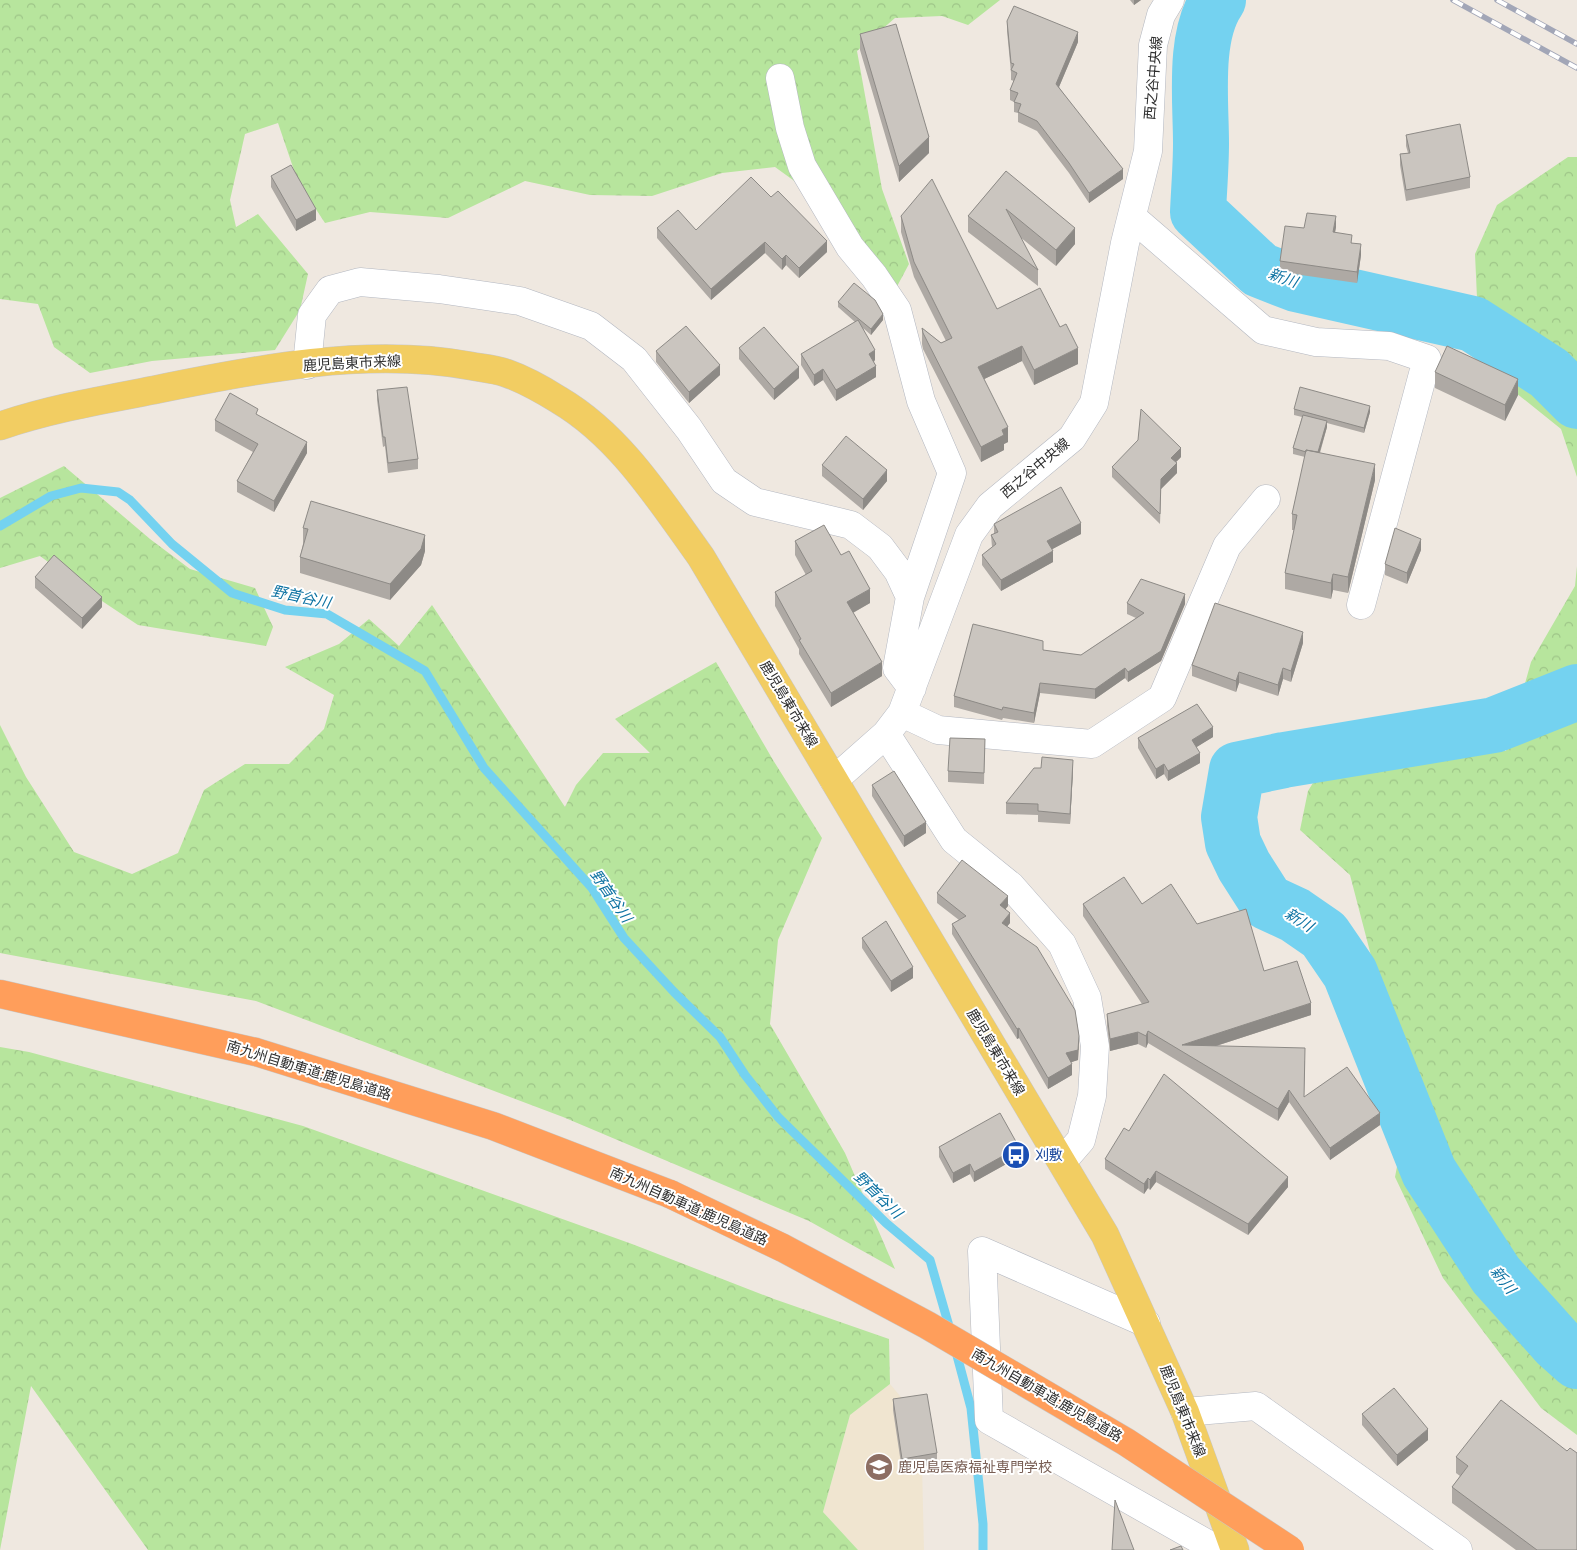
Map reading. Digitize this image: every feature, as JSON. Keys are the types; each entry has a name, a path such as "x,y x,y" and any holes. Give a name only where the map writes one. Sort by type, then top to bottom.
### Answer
{"highway":[{"name":"南九州自動車道;鹿児島道路","path":"0,994 256,1052 493,1126 670,1194 783,1248 927,1325 1126,1442 1290,1550"}],"main road":[{"name":"鹿児島東市来線","path":"0,426 36,413 228,375 307,364 381,358 443,361 506,373 560,400 608,437 654,491 701,557 1105,1235 1185,1412 1235,1550"}],"street":[{"name":"西之谷中央線","path":"834,780 894,724 912,688 936,619 969,535 990,506 1072,438 1094,403 1125,243 1148,151 1153,45 1162,15 1170,0"},
{"path":"780,78 790,128 802,166 850,247 874,276 897,310 921,401 952,473 910,597 897,668 912,688"},
{"path":"1132,217 1263,330 1316,342 1389,346 1427,359 1361,605"},
{"path":"307,364 312,315 330,290 360,282 439,289 520,301 591,326 634,359 689,429 724,481 754,502 851,526 880,547 898,571 910,597"},
{"path":"894,724 938,730 1092,744 1162,698 1227,546 1266,500"},
{"path":"894,724 954,840 1011,886 1062,944 1087,998 1095,1046 1092,1096 1081,1140 1062,1162"},
{"path":"1146,1323 982,1251 989,1420 1218,1550"},
{"path":"1185,1412 1256,1406 1458,1550"}],"shaded area":[{"name":"鹿児島医療福祉専門学校","path":"890,1384 921,1421 924,1550 858,1550 823,1512 850,1415"}],"green space":[{"path":"0,0 1000,0 968,25 942,16 895,18 857,51 882,189 909,264 894,292 833,209 775,167 722,173 652,196 590,195 525,181 448,218 370,212 325,223 298,182 278,123 245,134 230,200 236,227 258,214 308,274 300,310 275,350 152,361 90,373 54,347 38,304 0,299"},
{"path":"1568,157 1577,157 1577,477 1561,429 1480,364 1475,254 1497,205"},
{"path":"64,466 150,539 190,569 255,588 273,627 266,646 138,625 40,556 0,568 0,498"},
{"path":"1577,566 1577,1435 1541,1408 1443,1278 1395,1177 1415,1072 1375,971 1350,875 1300,830 1308,791 1332,752 1506,751 1531,662 1575,586"},
{"path":"432,605 565,807 576,785 603,753 650,753 615,719 716,662 773,760 822,838 778,940 770,1024 845,1153 895,1269 809,1221 563,1117 256,1001 0,953 0,725 26,777 74,852 132,874 178,853 204,790 245,764 289,764 324,729 334,695 285,667 339,644 369,619 399,646"},
{"path":"0,1047 29,1052 303,1126 632,1244 774,1299 889,1339 890,1384 850,1415 823,1512 858,1550 148,1550 31,1386 0,1550"}],"building":[{"path":"1014,6 1078,32 1056,84 1123,169 1089,193 1037,121 1018,112 1021,104 1014,102 1018,93 1010,90 1017,73 1011,70 1014,64 1011,63 1007,21"},
{"path":"896,24 929,137 899,166 860,34"},
{"path":"1460,124 1470,177 1406,190 1400,154 1410,153 1406,135"},
{"path":"291,165 316,209 296,220 271,176"},
{"path":"1006,171 1075,228 1056,250 1006,209 1038,270 968,216"},
{"path":"751,177 771,197 778,191 827,241 799,268 786,255 782,259 765,242 711,289 657,228 678,210 696,230"},
{"path":"932,179 997,309 1040,288 1060,327 1066,324 1078,348 1034,370 1022,346 978,367 1008,427 1002,430 1004,435 981,447 923,333 922,328 941,343 952,338 914,262 901,216"},
{"path":"1307,213 1336,216 1333,232 1352,235 1351,243 1361,244 1357,272 1280,261 1285,226 1304,228"},
{"path":"854,283 875,300 883,314 871,329 838,302"},
{"path":"858,320 875,350 869,354 876,366 836,390 823,369 814,375 801,354"},
{"path":"686,326 720,365 689,392 656,351"},
{"path":"764,327 799,367 774,389 739,348"},
{"path":"1447,346 1518,379 1505,405 1435,372"},
{"path":"407,387 418,459 388,463 377,390"},
{"path":"1300,387 1370,406 1364,428 1294,409"},
{"path":"230,393 258,409 256,414 307,442 274,501 237,481 258,444 215,420"},
{"path":"1141,409 1181,448 1171,458 1177,463 1161,479 1160,514 1112,467 1138,440"},
{"path":"1303,415 1327,421 1318,452 1306,450 1306,452 1293,448"},
{"path":"846,436 887,470 863,499 822,465"},
{"path":"1306,450 1375,464 1348,577 1333,574 1331,583 1285,573 1297,515 1292,514"},
{"path":"1061,487 1081,523 1047,541 1053,551 1001,580 982,555 996,544 991,535 998,532 994,524"},
{"path":"311,501 425,535 421,549 390,584 300,557 308,529 303,528"},
{"path":"824,525 841,555 849,551 870,589 847,602 882,662 831,693 799,640 801,639 775,592 812,571 795,541"},
{"path":"1395,528 1421,539 1407,573 1385,564"},
{"path":"54,555 102,597 82,618 35,577"},
{"path":"1141,579 1185,594 1161,651 1128,672 1125,668 1095,689 1040,683 1034,713 1003,707 1002,710 954,696 973,624 1043,641 1043,650 1081,655 1144,613 1127,603"},
{"path":"1215,603 1303,632 1291,671 1283,668 1278,685 1239,672 1236,681 1192,665"},
{"path":"1197,704 1213,727 1192,740 1200,753 1168,771 1164,764 1156,769 1138,738"},
{"path":"950,738 985,739 984,773 948,771"},
{"path":"1042,757 1073,760 1070,814 1038,811 1038,804 1006,803 1034,768 1041,768"},
{"path":"894,771 926,822 904,836 872,785"},
{"path":"962,860 1008,896 1000,905 1010,913 1002,923 1037,947 1075,1010 1079,1036 1078,1050 1066,1053 1072,1064 1048,1078 1019,1028 1017,1029 952,924 966,916 937,893"},
{"path":"1124,877 1142,904 1171,884 1197,924 1246,909 1264,971 1297,961 1311,1003 1182,1045 1305,1048 1304,1097 1347,1067 1380,1113 1330,1148 1289,1090 1278,1109 1148,1031 1146,1036 1138,1032 1110,1039 1107,1014 1149,1002 1083,904"},
{"path":"886,921 913,967 891,981 862,938"},
{"path":"1164,1074 1288,1177 1248,1224 1156,1171 1150,1180 1148,1178 1144,1184 1105,1159 1124,1128 1129,1131"},
{"path":"1000,1113 1019,1147 974,1172 970,1164 953,1173 939,1147"},
{"path":"1394,1388 1428,1429 1397,1455 1362,1414"},
{"path":"927,1394 937,1453 902,1459 893,1399"},
{"path":"1501,1400 1567,1451 1570,1448 1577,1453 1577,1550 1537,1550 1452,1487 1468,1466 1456,1457"},
{"path":"1115,1500 1134,1550 1112,1550"},
{"path":"1181,1546 1183,1550 1170,1550"}],"waterway":[{"name":"新川","path":"1218,0 1210,15 1205,32 1200,69 1201,152 1198,212 1260,270 1296,284 1473,324 1549,373 1577,401"},
{"name":"野首谷川","path":"0,526 51,496 81,488 118,492 130,500 172,544 232,593 285,610 327,614 425,671 484,768 592,888 624,938 674,992 720,1037 745,1075 778,1117 886,1223 930,1260 951,1333"},
{"name":"新川","path":"1577,692 1494,725 1284,760 1237,770 1229,817 1233,843 1244,866 1267,902 1295,915 1324,935 1350,973 1429,1172 1496,1275 1558,1344 1577,1361"},
{"name":"野首谷川","path":"955,1348 971,1408 983,1524 983,1550"}],"railway":[{"path":"1453,0 1577,68"},
{"path":"1497,0 1577,44"}],"place":[{"name":"刈敷","path":"1016,1155"},
{"name":"鹿児島医療福祉専門学校","path":"879,1467"}]}
